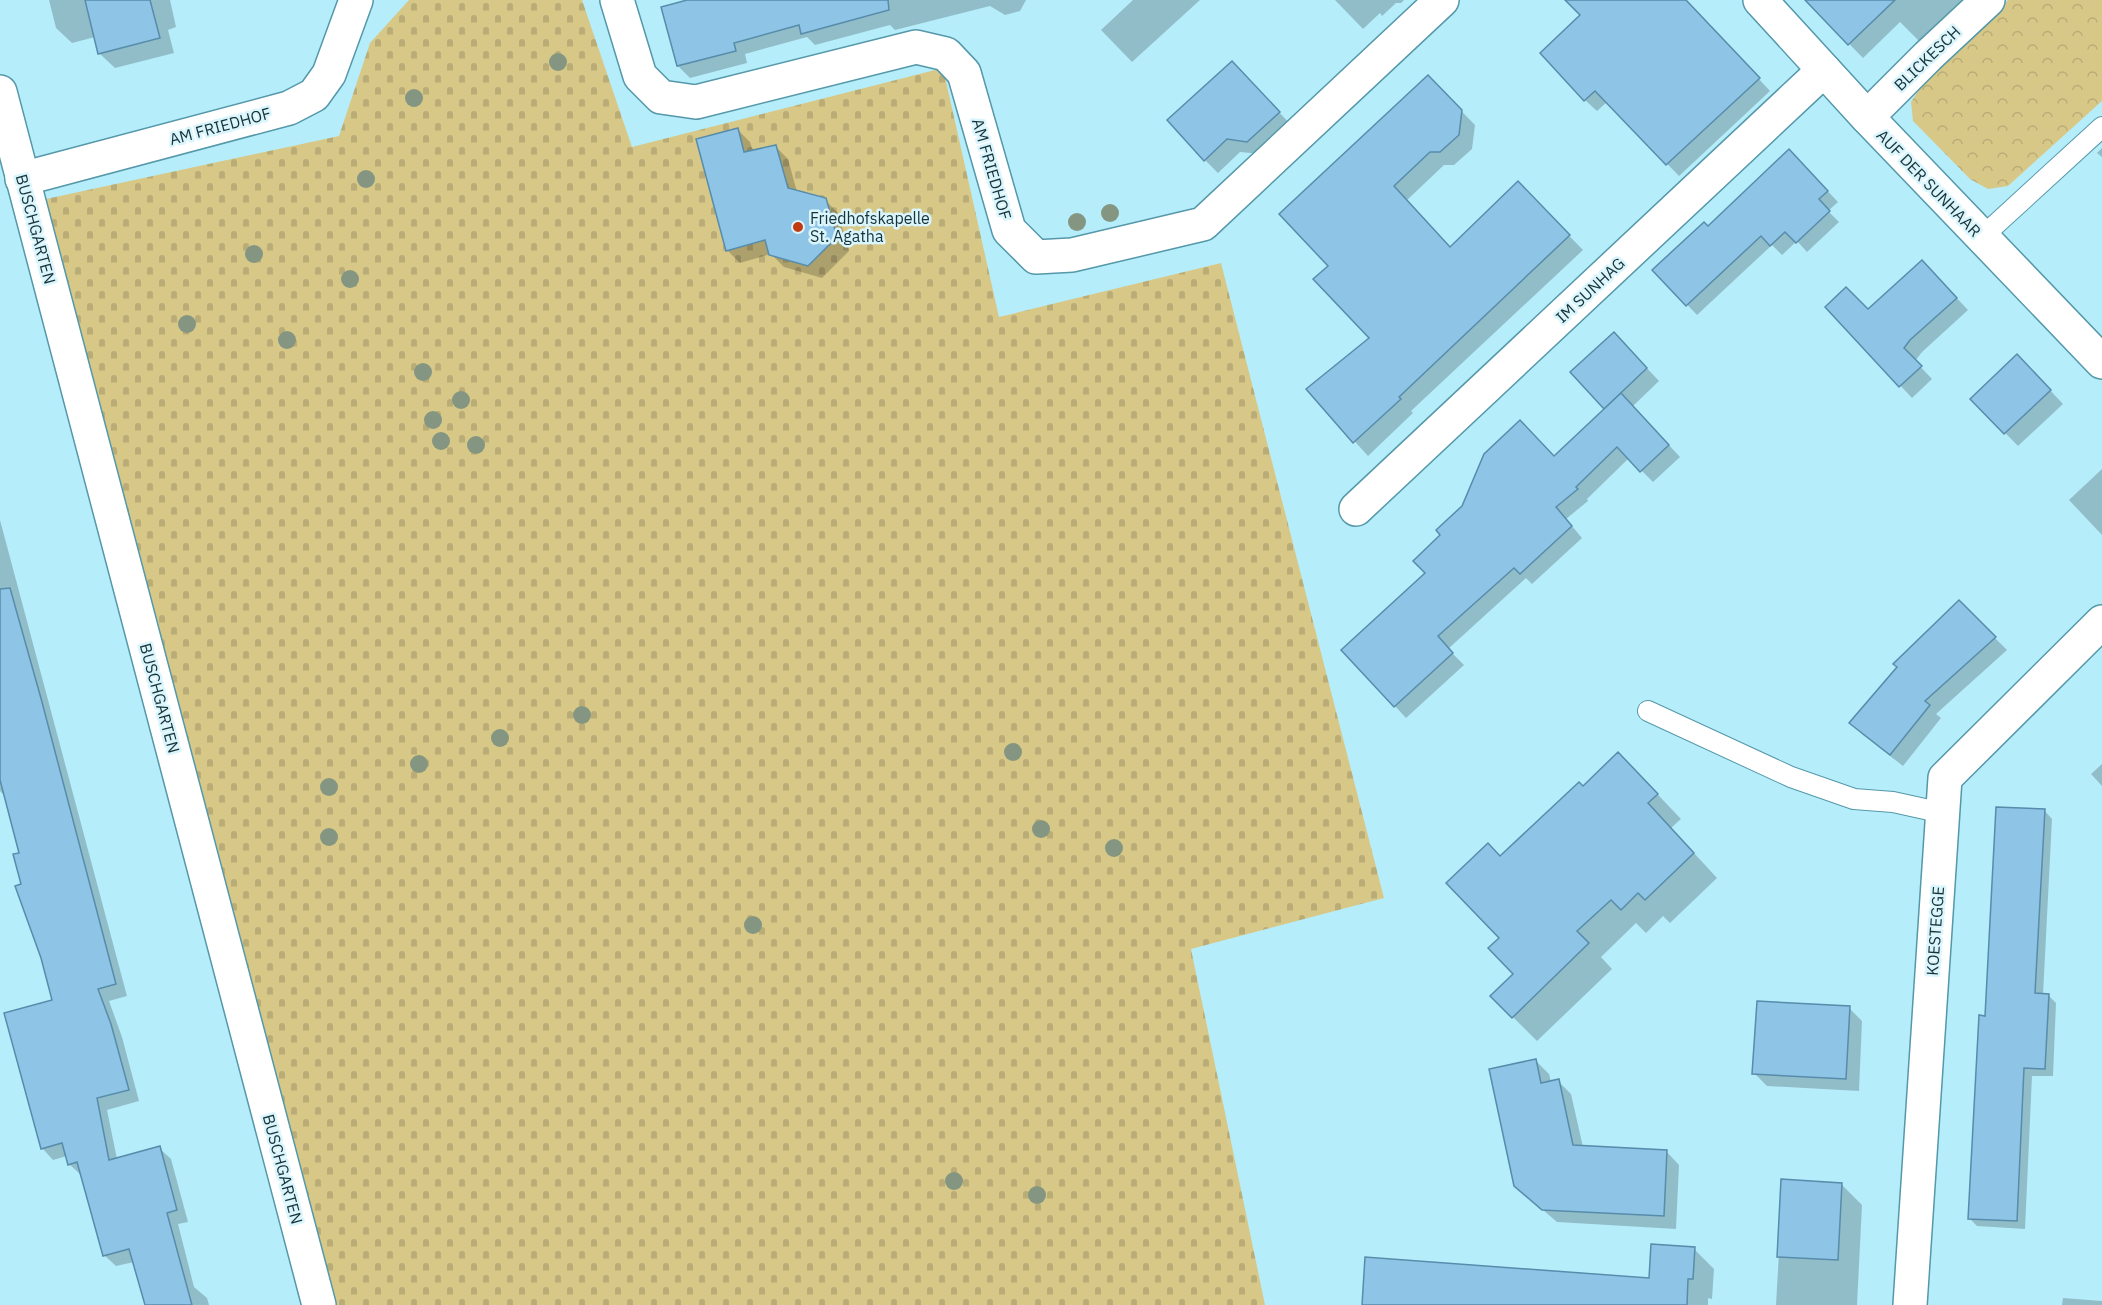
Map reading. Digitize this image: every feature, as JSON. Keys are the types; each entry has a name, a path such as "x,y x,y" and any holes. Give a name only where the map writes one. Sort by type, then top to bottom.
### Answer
{"street":[{"name":"AM FRIEDHOF","path":"22,179 289,108 314,95 329,74 356,0"},
{"name":"AM FRIEDHOF","path":"617,0 640,76 661,97 673,99 696,102 916,47 946,54 964,73 1010,230 1036,257 1072,255 1203,224 1442,0"},
{"name":"AUF DER SUNHAAR","path":"1760,0 1867,117 2102,363"},
{"name":"BLICKESCH","path":"1867,117 1988,0"},
{"name":"IM SUNHAG","path":"1356,509 1824,70"},
{"name":"BUSCHGARTEN","path":"0,92 319,1305"},
{"name":"KOESTEGGE","path":"1910,1305 1945,778 2102,622"}],"lane":[{"path":"1982,237 2102,127"},
{"path":"1648,711 1791,777 1854,799 1893,802 1943,813"}],"green space":[{"path":"409,0 582,0 632,147 943,68 999,317 1221,263 1384,898 1191,949 1265,1305 337,1305 46,199 339,136 370,43"},
{"path":"2008,0 2102,0 2102,101 2008,186 1988,189 1970,179 1913,121 1911,102 1923,83"}],"building":[{"path":"85,0 150,0 160,38 98,54"},
{"path":"687,0 888,0 889,10 801,34 799,25 734,43 736,51 677,66 661,7"},
{"path":"1565,0 1686,0 1760,78 1666,165 1595,91 1584,101 1540,53 1580,15"},
{"path":"1805,0 1895,0 1848,45"},
{"path":"1232,61 1280,112 1247,142 1227,139 1204,161 1167,120"},
{"path":"1428,75 1462,110 1459,135 1440,152 1430,152 1394,186 1450,247 1518,181 1570,235 1353,443 1306,389 1369,338 1313,279 1328,266 1279,214"},
{"path":"738,128 744,152 776,145 788,188 826,198 837,237 808,266 769,255 765,240 726,251 696,139"},
{"path":"1789,149 1828,191 1819,199 1830,211 1796,243 1785,232 1770,246 1761,236 1686,306 1652,270 1704,222 1708,226"},
{"path":"1922,260 1957,298 1904,348 1922,366 1899,387 1825,307 1846,287 1868,309"},
{"path":"1614,332 1647,368 1604,409 1570,372"},
{"path":"2017,354 2051,390 2004,434 1970,399"},
{"path":"1621,393 1669,445 1640,472 1617,447 1576,487 1578,489 1556,507 1572,526 1520,574 1514,568 1438,636 1453,653 1394,707 1341,650 1425,573 1413,561 1440,535 1436,530 1462,506 1484,454 1520,420 1554,456"},
{"path":"10,588 116,984 98,989 111,1024 129,1090 97,1098 109,1160 160,1146 177,1210 167,1213 192,1305 145,1305 129,1249 103,1256 77,1162 68,1165 62,1143 41,1149 4,1013 52,1000 41,958 15,886 21,884 13,854 19,853 0,780 0,589"},
{"path":"1959,600 1996,637 1925,701 1930,705 1890,755 1849,723 1897,667 1893,664"},
{"path":"1618,752 1658,794 1648,803 1694,853 1645,900 1638,893 1621,910 1611,900 1577,931 1589,943 1512,1018 1490,996 1513,974 1488,948 1499,938 1446,883 1488,843 1500,856 1579,782 1583,786"},
{"path":"1996,807 2045,809 2035,993 2049,994 2045,1069 2024,1068 2017,1221 1968,1219 1979,1015 1985,1016"},
{"path":"1757,1001 1850,1006 1846,1079 1752,1074"},
{"path":"1536,1059 1541,1083 1559,1079 1573,1145 1667,1150 1664,1216 1542,1210 1514,1186 1489,1069"},
{"path":"1781,1179 1842,1183 1838,1260 1777,1257"},
{"path":"1651,1244 1695,1247 1693,1279 1688,1279 1687,1305 1362,1305 1365,1257 1649,1278"}],"place":[{"name":"Friedhofskapelle St. Agatha","path":"798,227"}]}
